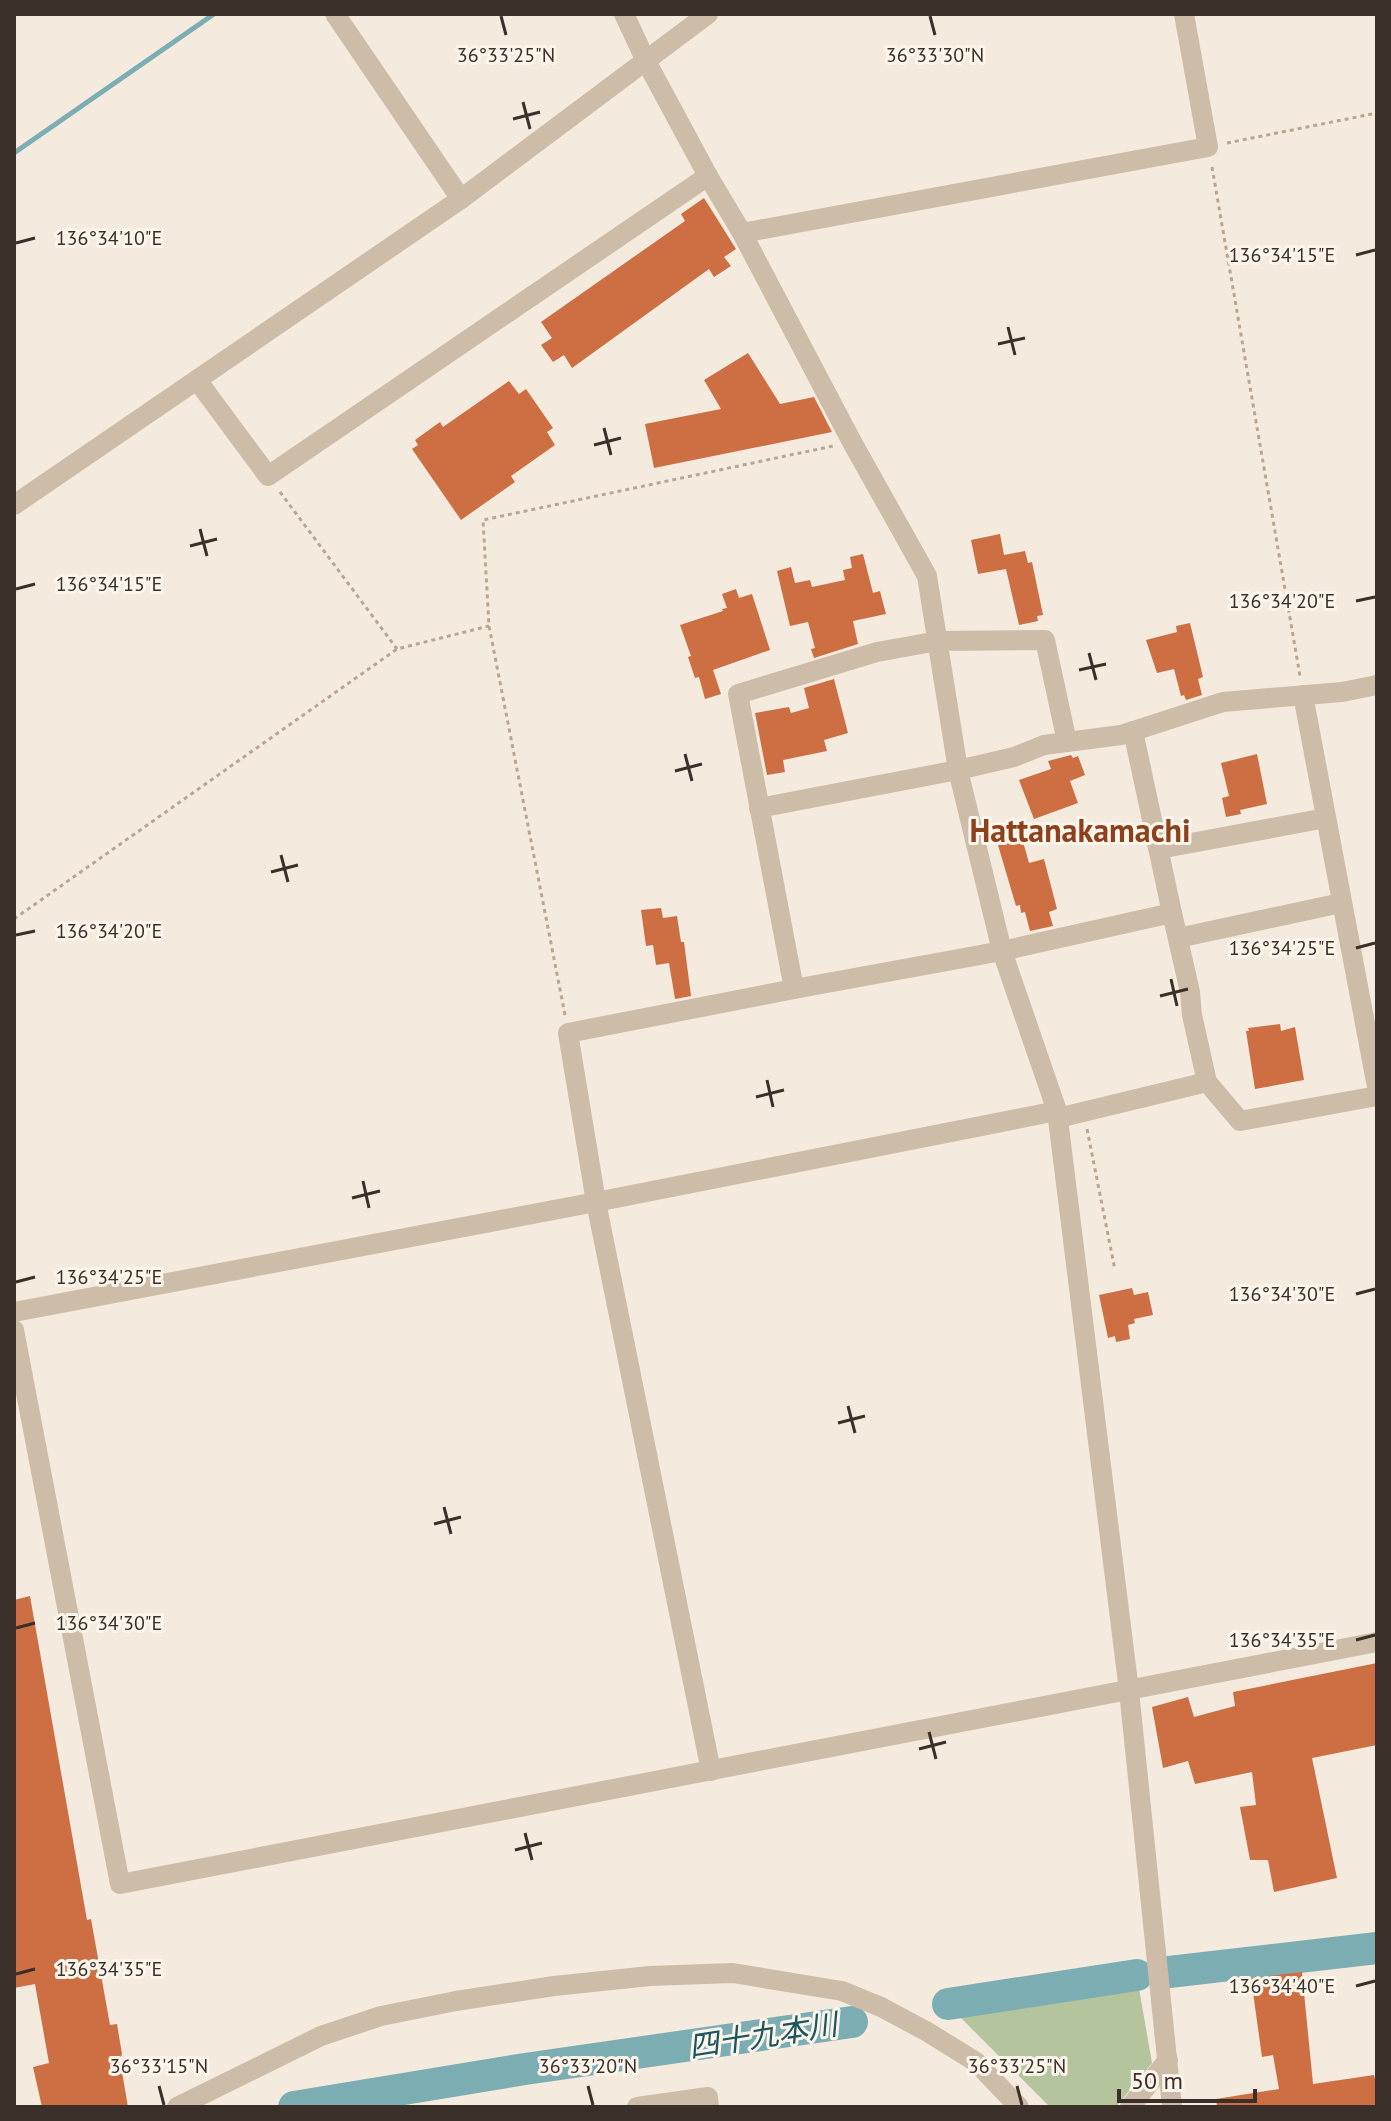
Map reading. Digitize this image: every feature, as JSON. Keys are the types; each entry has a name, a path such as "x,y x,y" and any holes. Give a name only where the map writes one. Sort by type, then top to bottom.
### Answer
{"street":[{"path":"335,14 461,199"},
{"path":"624,14 708,176 742,233 927,576 958,770 1002,951 1058,1115 1129,1691 1172,2107"},
{"path":"14,505 461,199 708,14"},
{"path":"742,233 1208,147 1184,14"},
{"path":"197,380 268,476 708,176"},
{"path":"794,989 738,694 877,652 938,641 1045,640 1067,742"},
{"path":"759,808 958,770 1014,757 1044,745 1121,735 1223,702 1342,692 1377,685"},
{"path":"1303,695 1377,1087"},
{"path":"1133,731 1207,1082 1240,1121 1377,1096"},
{"path":"1159,849 1326,818"},
{"path":"1178,938 1341,903"},
{"path":"711,1771 596,1202 568,1033 1002,951 1172,913"},
{"path":"14,1312 1084,1112 1207,1082"},
{"path":"14,1330 120,1884 1377,1642"},
{"path":"177,2107 321,2036 381,2016 554,1986 650,1976 733,1973 842,1991 881,2007 976,2062 1019,2107"},
{"path":"1130,2107 1168,2060"},
{"path":"637,2107 708,2097 709,2107"}],"path":[{"path":"1303,695 1208,147 1377,113"},
{"path":"568,1033 489,626 483,520 852,442"},
{"path":"268,476 397,649"},
{"path":"14,919 397,649 489,626"},
{"path":"1084,1112 1115,1270"}],"green space":[{"path":"1139,1988 1152,2063 1116,2107 1050,2107 953,2010"}],"building":[{"path":"704,198 736,249 724,257 731,266 714,277 709,269 572,368 564,355 553,362 541,345 552,338 541,322 685,221 681,214"},
{"path":"748,353 780,404 814,397 832,432 654,468 645,424 721,409 704,380"},
{"path":"509,381 519,394 526,389 553,428 547,432 555,445 511,476 515,482 461,520 412,449 418,445 415,440 440,422 443,427"},
{"path":"1000,534 1004,555 1025,551 1028,563 1032,562 1043,615 1037,616 1038,621 1019,625 1006,569 978,574 971,540"},
{"path":"863,554 873,593 880,591 886,614 853,621 858,644 814,658 811,649 815,648 808,622 790,626 777,571 791,567 795,583 810,580 812,587 845,580 843,570 852,568 850,557"},
{"path":"736,589 739,598 752,594 770,650 713,670 721,694 705,699 699,677 695,678 680,625 723,611 727,608 722,594"},
{"path":"1190,623 1203,677 1198,679 1202,695 1186,700 1184,695 1181,696 1174,669 1157,673 1146,640 1177,632 1176,626"},
{"path":"834,679 848,733 824,740 827,751 783,760 785,772 767,775 755,713 789,707 791,713 809,708 804,688"},
{"path":"1257,754 1267,804 1240,810 1241,814 1226,817 1222,798 1229,796 1221,763"},
{"path":"1071,755 1073,758 1078,756 1085,775 1070,781 1078,803 1034,819 1019,780 1051,769 1048,761"},
{"path":"1022,838 1029,863 1044,859 1057,909 1049,912 1053,926 1030,931 1025,912 1021,913 1020,905 1016,906 998,845"},
{"path":"661,908 663,918 677,916 681,942 684,942 691,996 675,999 669,963 656,965 653,945 646,946 641,910"},
{"path":"1280,1024 1281,1031 1295,1027 1304,1080 1255,1089 1246,1031 1249,1031 1248,1028"},
{"path":"1132,1288 1134,1295 1148,1292 1153,1315 1134,1319 1135,1323 1128,1325 1130,1339 1116,1342 1115,1336 1108,1338 1099,1295"},
{"path":"30,1596 87,1920 91,1919 110,2025 117,2024 128,2107 42,2107 33,2067 49,2063 35,1984 14,1988 14,1600"},
{"path":"1377,1663 1377,1745 1312,1758 1337,1878 1274,1892 1268,1860 1250,1860 1240,1807 1256,1805 1252,1772 1195,1784 1188,1761 1163,1768 1152,1707 1188,1697 1194,1717 1235,1706 1233,1692"},
{"path":"1302,1972 1313,2084 1374,2075 1377,2107 1217,2107 1216,2099 1279,2089 1273,2055 1262,2057 1251,1978"}],"waterway":[{"path":"14,153 214,14"},
{"name":"四十九本川","path":"1169,1972 1377,1948"},
{"name":"四十九本川","path":"948,2004 1137,1975"},
{"name":"四十九本川","path":"294,2107 525,2069 852,2022"}],"district":[{"name":"Hattanakamachi","path":"1080,831"}]}
